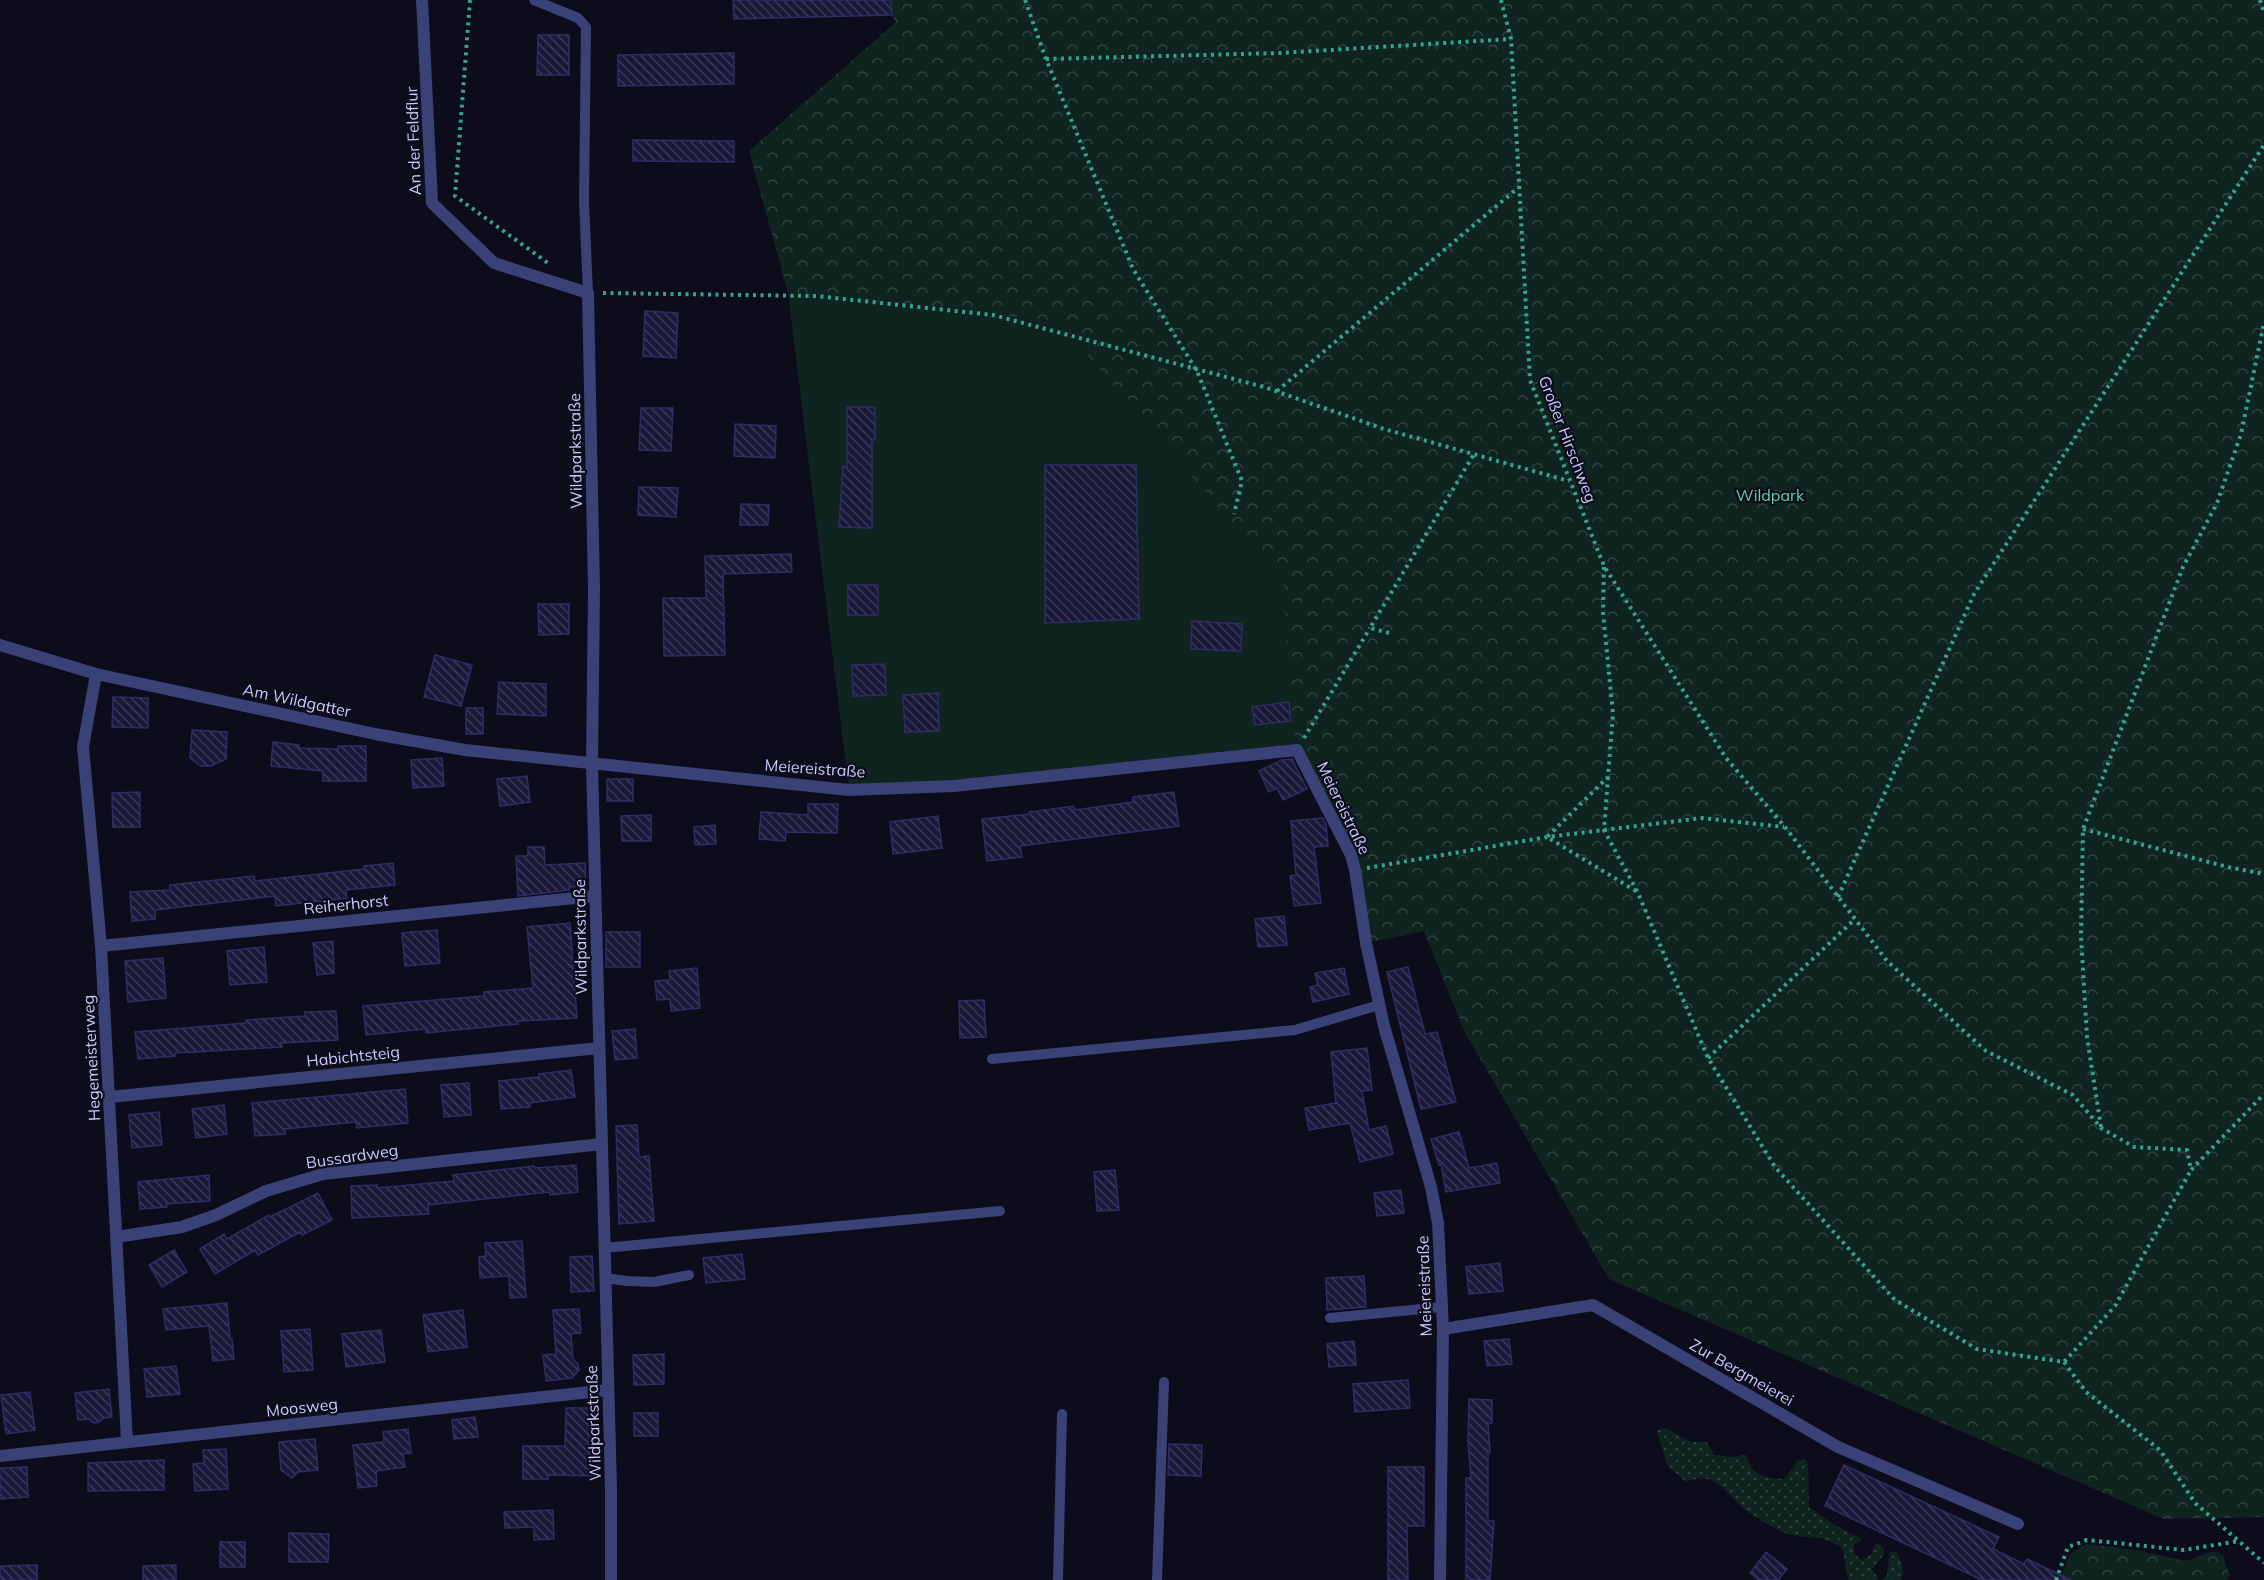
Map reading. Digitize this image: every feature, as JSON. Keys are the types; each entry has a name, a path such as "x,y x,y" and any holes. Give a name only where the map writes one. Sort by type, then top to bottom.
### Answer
{"street":[{"name":"An der Feldflur","path":"422,0 432,202 494,263 588,293"},
{"name":"Wildparkstraße","path":"588,293 594,590 592,765 611,1488 611,1580"},
{"name":"Am Wildgatter","path":"0,645 96,674 363,731 465,750 592,765"},
{"name":"Hegemeisterweg","path":"96,674 83,747 101,946 127,1442"},
{"name":"Meiereistraße","path":"592,765 849,790 954,786 1297,750 1350,855 1355,870 1366,943 1379,1005 1431,1187 1438,1223 1443,1329 1440,1580"},
{"name":"Reiherhorst","path":"101,946 595,896"},
{"name":"Habichtsteig","path":"110,1097 599,1048"},
{"name":"Bussardweg","path":"116,1237 182,1227 216,1215 266,1191 323,1174 602,1144"},
{"name":"Zur Bergmeierei","path":"1443,1329 1593,1305 1838,1447 2018,1524"},
{"name":"Moosweg","path":"0,1456 608,1390"}],"lane":[{"path":"534,0 578,18 586,27 584,201 588,293"},
{"path":"992,1059 1295,1030 1379,1005"},
{"path":"604,1248 1000,1211"},
{"path":"605,1278 654,1281 689,1275"},
{"path":"1330,1318 1442,1307"},
{"path":"1157,1580 1164,1382"},
{"path":"1058,1580 1062,1414"}],"path":[{"path":"470,0 455,196 550,265"},
{"path":"1024,0 1132,269 1197,371 1242,481 1234,514"},
{"name":"Großer Hirschweg","path":"1501,0 1511,39 1530,380 1604,566 1726,758 1785,827 1887,961 1986,1051 2073,1095 2101,1128 2134,1147 2187,1150 2191,1170"},
{"path":"2260,0 2264,13"},
{"path":"1046,59 1280,53 1511,39"},
{"path":"1838,897 1974,594 2264,145"},
{"path":"1276,392 1519,187"},
{"path":"588,293 816,296 993,315 1276,392 1384,429 1570,481"},
{"path":"2101,1128 2087,1037 2081,936 2083,829 2183,567 2217,503 2241,434 2264,323"},
{"path":"1297,750 1474,454"},
{"path":"1604,566 1603,612 1613,714 1604,830 1638,893 1708,1058 1775,1167 1895,1300 1977,1349 2064,1362 2086,1392 2160,1450 2195,1503 2264,1563"},
{"path":"1370,628 1389,633"},
{"path":"1547,837 1608,777"},
{"path":"1355,870 1547,837 1702,818 1785,827"},
{"path":"2083,829 2228,867 2264,874"},
{"path":"1547,837 1638,893"},
{"path":"1708,1058 1855,920"},
{"path":"2064,1362 2115,1306 2191,1170 2264,1094"},
{"path":"2056,1580 2068,1547 2087,1540 2184,1551 2239,1541"}],"green space":[{"name":"Wildpark","path":"883,0 2264,0 2264,1517 2164,1519 1609,1279 1464,1031 1424,931 1366,943 1355,870 1297,750 1291,721 1059,322 788,293 749,151 896,22"},
{"path":"788,293 1059,322 1283,582 1291,721 1297,750 849,790"},
{"path":"1664,1428 1691,1442 1707,1442 1714,1455 1733,1457 1746,1455 1755,1471 1765,1477 1784,1479 1798,1461 1805,1459 1808,1464 1809,1507 1834,1525 1862,1539 1854,1545 1854,1554 1862,1560 1871,1554 1875,1544 1879,1544 1884,1549 1884,1554 1872,1569 1879,1580 1849,1580 1841,1547 1823,1539 1792,1535 1777,1529 1747,1511 1714,1481 1697,1479 1686,1482 1667,1465 1657,1431"},
{"path":"2088,1544 2136,1550 2186,1561 2210,1552 2218,1552 2224,1556 2230,1575 2226,1580 2060,1580 2072,1554"},
{"path":"1890,1552 1896,1552 1901,1562 1903,1573 1901,1580 1881,1580 1887,1576"}],"building":[{"path":"733,0 891,0 892,15 734,19"},
{"path":"538,35 569,35 569,75 537,75"},
{"path":"734,53 734,84 618,86 618,55"},
{"path":"633,140 734,141 734,162 633,161"},
{"path":"645,311 678,313 676,358 643,356"},
{"path":"847,407 875,407 875,440 872,440 872,528 839,527 843,466 847,467"},
{"path":"641,408 673,408 671,451 639,450"},
{"path":"735,424 776,426 775,458 734,456"},
{"path":"1045,465 1136,465 1139,619 1045,623"},
{"path":"639,487 678,488 676,517 638,515"},
{"path":"741,504 769,505 768,525 740,525"},
{"path":"791,554 792,572 723,574 725,655 664,656 663,598 706,598 705,556"},
{"path":"848,585 878,585 878,615 848,615"},
{"path":"538,604 569,604 569,634 539,635"},
{"path":"1192,621 1242,624 1241,651 1191,649"},
{"path":"435,655 472,665 461,706 424,697"},
{"path":"885,664 886,695 853,696 852,665"},
{"path":"499,682 546,684 546,716 497,714"},
{"path":"938,693 939,731 905,732 903,695"},
{"path":"113,697 148,698 148,728 112,727"},
{"path":"1289,702 1291,721 1255,725 1252,707"},
{"path":"466,708 483,708 483,734 466,734"},
{"path":"192,730 227,732 226,759 211,766 201,766 190,758"},
{"path":"273,742 299,745 299,748 338,749 338,746 366,746 366,781 323,781 323,771 271,766"},
{"path":"442,758 444,786 413,788 411,760"},
{"path":"1292,759 1307,789 1283,800 1277,788 1269,792 1259,771 1281,760"},
{"path":"527,776 530,802 500,806 497,779"},
{"path":"607,779 633,779 633,801 607,801"},
{"path":"140,792 140,827 113,827 112,793"},
{"path":"1174,792 1179,826 1020,846 1022,857 987,861 982,819 1074,806 1075,810 1133,802 1133,797"},
{"path":"808,804 838,804 837,833 786,832 785,841 759,839 761,812 808,815"},
{"path":"651,815 651,841 622,841 621,816"},
{"path":"938,816 942,848 893,854 890,822"},
{"path":"1323,818 1326,824 1328,846 1314,847 1321,903 1294,906 1290,876 1296,875 1291,821"},
{"path":"715,825 716,844 695,845 694,827"},
{"path":"528,847 544,847 545,865 585,863 586,886 518,896 516,856 528,856"},
{"path":"393,863 395,885 346,890 347,898 276,906 275,896 155,910 155,919 132,921 130,892 170,890 170,885 254,876 255,881 364,869 364,866"},
{"path":"1284,916 1287,945 1258,947 1255,919"},
{"path":"570,923 577,1018 518,1021 518,1024 426,1033 426,1029 366,1035 363,1006 484,996 484,992 533,988 527,927"},
{"path":"437,930 440,963 405,966 402,933"},
{"path":"606,932 640,932 640,967 606,967"},
{"path":"333,941 334,973 317,975 313,943"},
{"path":"264,947 267,982 230,985 227,951"},
{"path":"163,958 166,998 128,1002 125,961"},
{"path":"1408,967 1425,1034 1437,1032 1456,1102 1421,1109 1387,972"},
{"path":"697,968 700,1008 671,1011 670,999 657,1000 655,981 670,980 669,971"},
{"path":"1344,968 1349,994 1313,1002 1310,987 1318,985 1315,973"},
{"path":"984,1000 986,1037 960,1038 959,1001"},
{"path":"336,1011 338,1040 281,1043 282,1047 175,1053 175,1056 138,1059 135,1032 246,1023 246,1020 305,1016 305,1012"},
{"path":"635,1029 637,1058 615,1060 612,1031"},
{"path":"1367,1048 1372,1090 1362,1091 1369,1130 1386,1126 1393,1154 1360,1162 1350,1123 1309,1130 1305,1108 1336,1103 1331,1052"},
{"path":"571,1070 575,1097 530,1103 530,1107 501,1109 499,1081 539,1077 539,1074"},
{"path":"469,1083 471,1115 444,1117 441,1085"},
{"path":"405,1089 408,1123 357,1128 356,1122 285,1129 285,1134 255,1136 252,1103"},
{"path":"224,1105 227,1134 196,1138 192,1109"},
{"path":"159,1112 162,1145 132,1148 129,1115"},
{"path":"637,1125 639,1157 649,1156 654,1221 619,1224 616,1126"},
{"path":"1459,1132 1469,1168 1497,1163 1500,1183 1446,1192 1441,1164 1439,1165 1431,1139"},
{"path":"576,1165 578,1192 550,1195 550,1192 428,1205 429,1214 352,1218 351,1186 377,1185 377,1188 454,1181 453,1175 534,1166 535,1168"},
{"path":"1115,1170 1119,1210 1097,1211 1094,1172"},
{"path":"209,1175 210,1201 166,1204 167,1207 140,1209 138,1182"},
{"path":"1401,1190 1404,1213 1377,1216 1374,1193"},
{"path":"318,1193 332,1220 302,1235 300,1232 258,1255 255,1250 215,1274 200,1249 224,1234 227,1239 269,1215 270,1217"},
{"path":"522,1241 526,1297 510,1298 509,1276 480,1278 479,1257 486,1256 485,1243"},
{"path":"174,1250 187,1272 162,1287 149,1265"},
{"path":"742,1254 745,1279 706,1283 703,1258"},
{"path":"592,1256 594,1291 571,1292 570,1257"},
{"path":"1500,1263 1503,1291 1469,1294 1466,1267"},
{"path":"1364,1276 1366,1307 1327,1310 1326,1278"},
{"path":"227,1303 234,1359 213,1361 209,1326 166,1330 163,1309"},
{"path":"579,1309 581,1333 571,1334 573,1359 578,1364 579,1370 572,1378 546,1381 543,1355 556,1354 553,1310"},
{"path":"463,1310 467,1347 428,1352 423,1315"},
{"path":"310,1329 313,1370 284,1372 281,1331"},
{"path":"381,1330 385,1362 346,1367 342,1334"},
{"path":"1509,1339 1512,1364 1487,1366 1484,1341"},
{"path":"1354,1341 1356,1365 1329,1367 1327,1344"},
{"path":"664,1354 664,1384 634,1385 633,1355"},
{"path":"176,1366 180,1394 147,1397 144,1369"},
{"path":"1408,1380 1410,1408 1355,1412 1353,1384"},
{"path":"109,1389 112,1417 93,1423 89,1419 78,1420 75,1393"},
{"path":"30,1392 35,1430 6,1434 1,1395"},
{"path":"1469,1399 1492,1400 1492,1423 1488,1423 1490,1453 1488,1453 1488,1521 1494,1521 1490,1580 1466,1580 1466,1478 1471,1478 1468,1441"},
{"path":"566,1408 596,1408 596,1444 599,1444 598,1476 548,1475 548,1479 523,1479 523,1446 565,1446"},
{"path":"634,1413 658,1413 658,1436 634,1436"},
{"path":"475,1417 478,1437 454,1439 452,1420"},
{"path":"408,1429 411,1453 403,1454 405,1467 376,1471 377,1486 358,1488 353,1445 384,1442 383,1432"},
{"path":"315,1439 318,1470 298,1472 292,1478 281,1470 279,1442"},
{"path":"1169,1444 1202,1445 1201,1476 1168,1475"},
{"path":"226,1449 228,1489 195,1491 193,1464 204,1463 203,1450"},
{"path":"164,1460 164,1490 88,1491 88,1463"},
{"path":"1844,1465 1999,1537 1993,1549 2024,1564 2027,1559 2071,1580 1982,1580 1825,1506"},
{"path":"27,1467 28,1497 0,1499 0,1468"},
{"path":"1388,1467 1424,1467 1424,1526 1407,1526 1408,1580 1388,1580"},
{"path":"553,1510 554,1539 534,1540 534,1527 505,1528 504,1512"},
{"path":"289,1533 329,1534 328,1562 289,1562"},
{"path":"220,1542 245,1542 245,1567 220,1567"},
{"path":"1766,1552 1787,1569 1778,1580 1759,1580 1750,1573"},
{"path":"37,1565 37,1580 0,1580 0,1566"},
{"path":"176,1565 176,1580 143,1580 143,1566"}]}
